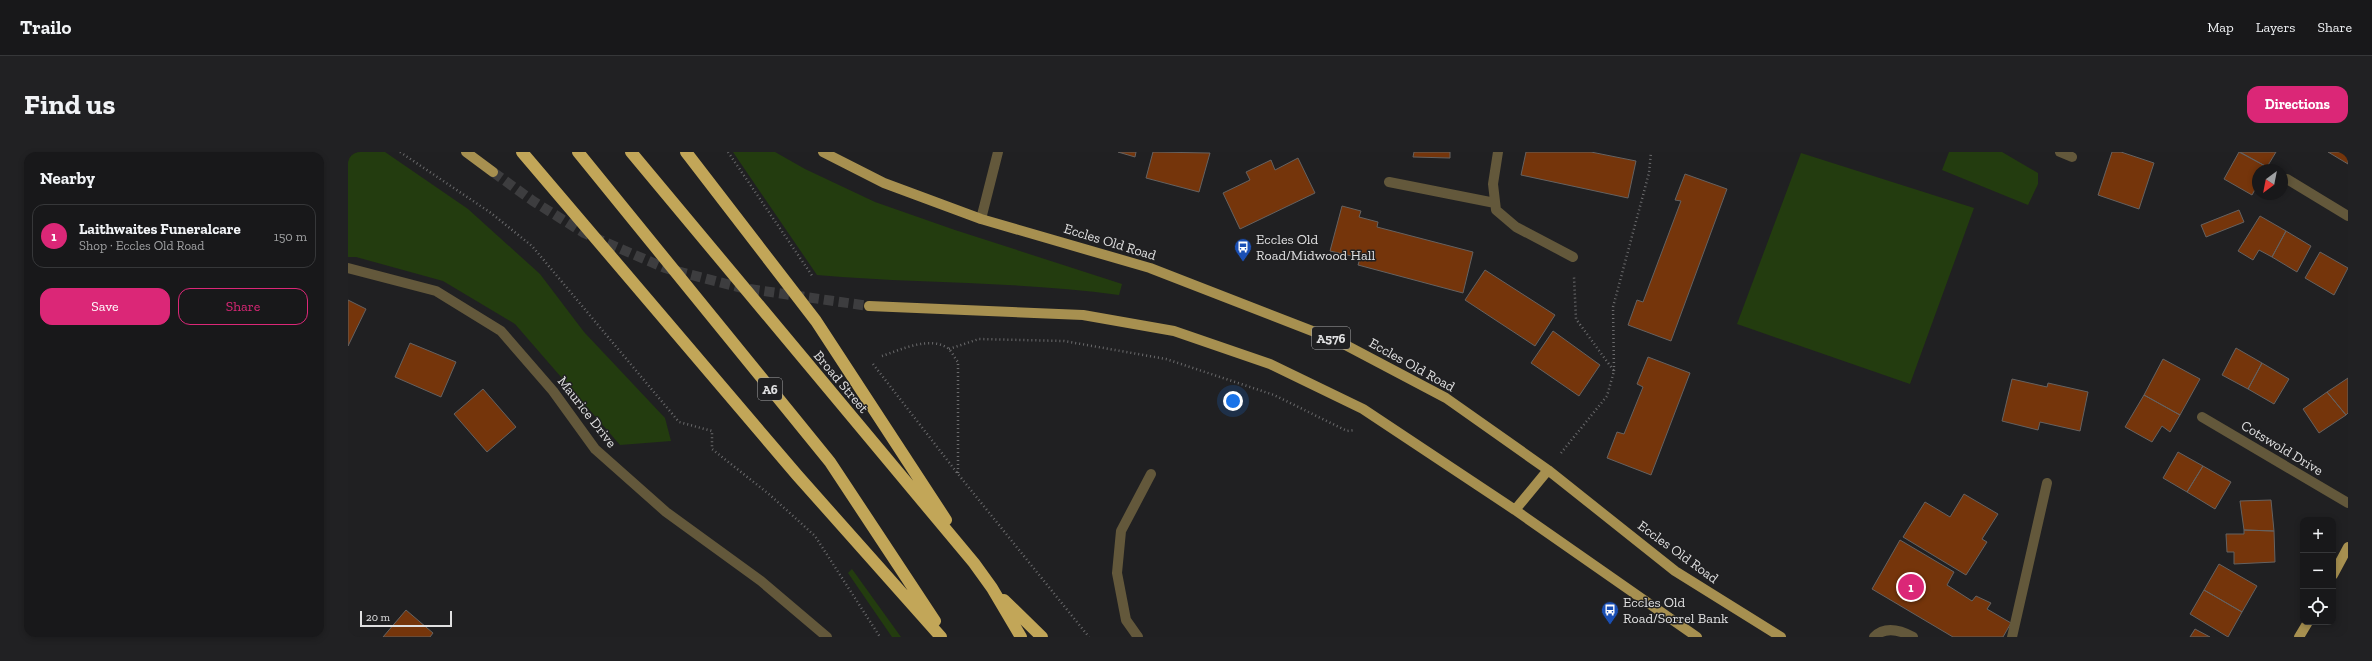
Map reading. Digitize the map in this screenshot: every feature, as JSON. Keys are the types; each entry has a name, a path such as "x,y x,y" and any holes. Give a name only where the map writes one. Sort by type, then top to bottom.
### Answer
{"highway":[{"path":"522,152 792,469 941,637"},
{"name":"A6","path":"578,152 830,462 946,637"},
{"name":"Broad Street","path":"631,152 974,563 992,588 1021,637"},
{"path":"686,152 816,321 974,563"},
{"path":"992,588 1042,637"}],"main road":[{"path":"466,152 493,172"},
{"name":"Eccles Old Road","path":"824,152 884,183 981,219 1150,268 1338,341 1446,398 1548,470 1675,571 1781,637"},
{"path":"869,306 1083,316 1174,331 1270,364 1363,409 1515,510 1697,637"},
{"path":"1515,510 1548,470"},
{"path":"2336,569 2348,547"},
{"path":"2300,637 2306,625"}],"street":[{"path":"981,219 998,152"},
{"path":"1498,152 1493,184 1496,210 1516,227 1573,257"},
{"path":"2060,152 2072,157"},
{"path":"2288,181 2348,216"},
{"path":"1389,182 1495,202"},
{"name":"Maurice Drive","path":"348,268 436,291 501,331 553,391 595,449 666,512 761,581 827,637"},
{"name":"Cotswold Drive","path":"2202,417 2348,503"},
{"path":"1138,637 1126,620 1117,573 1121,531 1151,474"},
{"path":"2012,637 2048,483"},
{"path":"1874,637 1886,630 1896,630 1913,637"}],"path":[{"path":"400,152 491,213 532,246 680,422 712,431 712,449 770,495 815,536 880,637"},
{"path":"1548,470 1607,396 1614,371 1613,307 1649,173 1651,152"},
{"path":"1573,257 1576,318 1614,371"},
{"path":"949,349 979,339 1064,341 1166,359 1274,395 1347,432 1386,425"},
{"path":"882,356 913,345 934,344 949,349 958,362 958,474 1089,637"}],"green space":[{"path":"348,152 385,152 468,209 540,274 584,332 665,418 671,441 620,445 515,324 443,281 356,257 348,257"},
{"path":"733,152 775,152 805,169 875,202 955,230 1122,284 1119,295 1044,287 817,275"},
{"path":"1949,152 2002,152 2038,173 2038,184 2028,205 1942,170"},
{"path":"1801,153 1974,208 1910,384 1737,324"},
{"path":"852,569 901,637 892,637 848,573"}],"building":[{"path":"1118,152 1136,152 1135,157"},
{"path":"1153,152 1210,153 1199,192 1146,178"},
{"path":"1414,152 1450,152 1450,158 1413,157"},
{"path":"1526,152 1591,152 1636,161 1628,198 1521,175"},
{"path":"2112,152 2121,152 2154,163 2139,209 2098,195"},
{"path":"2239,152 2261,164 2252,164 2252,195 2224,179"},
{"path":"2240,152 2276,152 2269,164 2262,164"},
{"path":"2328,152 2348,152 2348,164"},
{"path":"1298,158 1315,193 1240,229 1223,193 1250,180 1246,172 1271,160 1275,170"},
{"path":"1685,174 1727,189 1671,341 1628,325 1637,300 1643,302 1681,201 1675,200"},
{"path":"1342,206 1361,211 1359,217 1378,222 1377,227 1473,252 1463,293 1358,265 1360,258 1330,251"},
{"path":"2239,210 2244,222 2206,237 2201,225"},
{"path":"2260,216 2286,231 2272,257 2259,250 2253,260 2238,251"},
{"path":"2286,231 2311,246 2297,272 2272,257"},
{"path":"2320,252 2348,268 2334,295 2305,278"},
{"path":"1485,270 1555,315 1535,346 1465,300"},
{"path":"348,300 366,309 348,346"},
{"path":"1553,331 1600,365 1579,396 1531,363"},
{"path":"410,343 456,362 441,397 395,377"},
{"path":"2236,348 2262,363 2248,389 2222,375"},
{"path":"1648,357 1690,373 1651,475 1607,458 1617,432 1624,434 1643,387 1637,384"},
{"path":"2163,359 2200,379 2180,415 2144,395"},
{"path":"2262,363 2289,379 2274,404 2248,389"},
{"path":"2348,378 2348,413 2346,415 2327,392"},
{"path":"2012,379 2047,387 2048,383 2088,392 2080,431 2040,422 2038,430 2002,421"},
{"path":"483,389 516,427 487,452 454,414"},
{"path":"2327,392 2346,415 2319,433 2303,409"},
{"path":"2144,395 2180,415 2170,432 2162,426 2152,442 2125,427"},
{"path":"2178,452 2203,466 2187,492 2163,478"},
{"path":"2203,466 2231,482 2215,509 2187,492"},
{"path":"1964,494 1998,514 1982,539 1987,542 1966,575 1903,537 1925,502 1950,517"},
{"path":"2271,500 2274,531 2244,530 2240,501"},
{"path":"2244,530 2274,531 2275,562 2234,564 2234,552 2227,552 2226,534 2244,534"},
{"path":"1900,540 1954,572 1947,585 1972,601 1976,596 1991,603 1987,609 2011,623 2003,637 1953,637 1872,589"},
{"path":"2219,564 2257,586 2242,612 2204,590"},
{"path":"2204,590 2242,612 2228,637 2190,614"},
{"path":"406,610 433,633 430,637 383,637"},
{"path":"2195,629 2210,637 2190,637"}],"tunnel":[{"path":"493,172 533,201 584,233 665,268 742,288 869,306"}],"place":[{"name":"Eccles Old Road/Midwood Hall","path":"1243,262"},
{"name":"Laithwaites Funeralcare","path":"1911,587"},
{"name":"Eccles Old Road/Sorrel Bank","path":"1610,625"}]}
